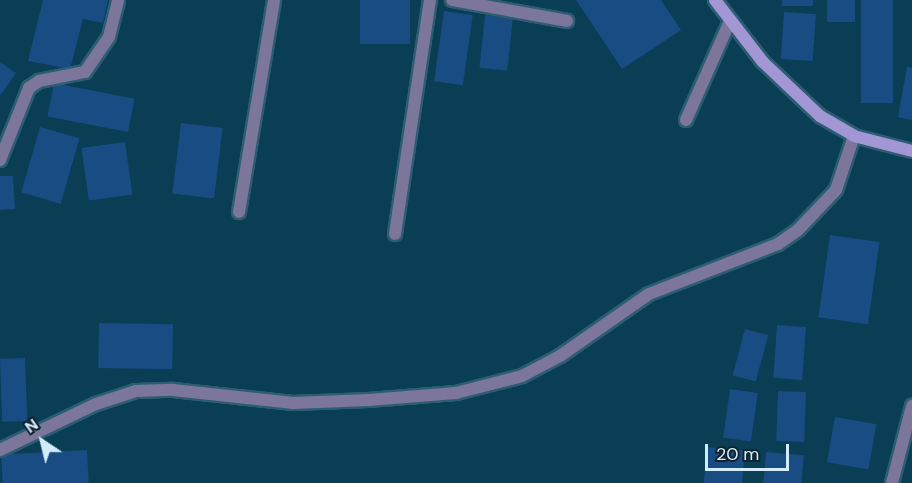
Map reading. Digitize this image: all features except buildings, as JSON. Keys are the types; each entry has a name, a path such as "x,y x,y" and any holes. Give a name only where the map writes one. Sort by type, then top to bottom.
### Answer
{"street":[{"path":"0,160 29,88 39,81 85,72 109,37 118,0"},
{"path":"239,212 274,0"},
{"path":"395,234 430,0"},
{"path":"452,0 567,21"},
{"path":"715,0 730,21 792,91 820,116 854,136 912,151"},
{"path":"686,120 730,21"},
{"path":"0,450 70,416 136,391 173,390 293,404 456,393 522,376 560,356 648,294 778,244 798,230 836,190 854,136"},
{"path":"892,483 912,406"}]}
